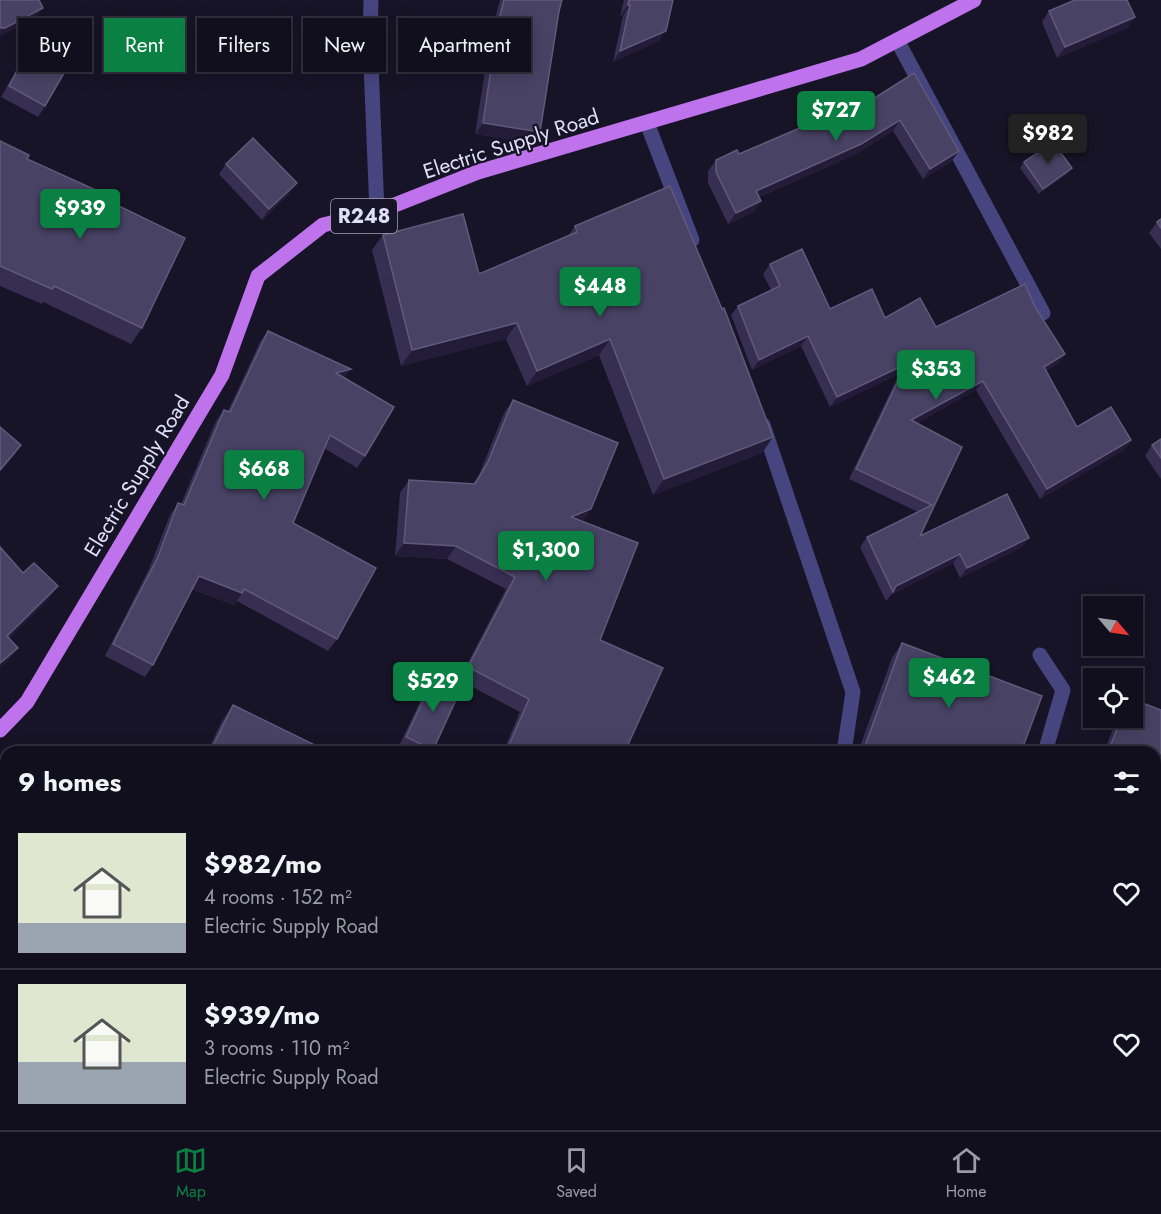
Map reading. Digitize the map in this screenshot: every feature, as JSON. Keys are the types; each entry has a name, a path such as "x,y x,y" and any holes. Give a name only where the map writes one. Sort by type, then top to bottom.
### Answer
{"main road":[{"name":"Electric Supply Road","path":"0,730 27,702 222,375 258,276 323,225 377,212 478,172 861,58 974,0"}],"street":[{"path":"372,0 370,40 377,212"},
{"path":"897,40 1043,313"},
{"path":"647,123 698,256"},
{"path":"758,411 853,692 845,746"},
{"path":"1040,655 1063,690 1047,746"}],"building":[{"path":"0,0 39,0 43,8 24,18 18,18 18,21 5,28 0,28"},
{"path":"504,0 562,0 540,132 483,123 491,72 531,72 531,18 499,18"},
{"path":"629,0 673,0 666,31 620,51 630,5 628,5"},
{"path":"1075,0 1127,0 1135,17 1065,47 1049,11"},
{"path":"18,69 18,72 65,72 45,106 9,86"},
{"path":"914,73 959,151 930,169 900,120 861,144 756,191 761,201 736,213 716,172 716,160 737,150 739,154 835,113 838,121"},
{"path":"253,138 297,183 269,209 226,164"},
{"path":"0,141 29,155 27,159 96,190 94,194 185,238 142,328 54,286 52,289 0,266"},
{"path":"1053,142 1072,168 1043,189 1024,162"},
{"path":"670,186 722,309 724,308 773,437 664,479 610,339 537,371 517,323 412,350 383,235 463,214 479,274 577,232 575,226"},
{"path":"802,249 830,309 872,289 885,318 920,298 936,327 1025,284 1035,307 1065,354 1044,367 1077,427 1111,407 1131,440 1047,489 983,381 911,420 962,447 920,536 1007,494 1029,538 967,568 960,554 896,586 893,592 867,537 932,505 856,469 906,364 837,397 808,336 759,360 738,306 780,286 770,264"},
{"path":"268,331 351,369 336,373 394,407 365,456 330,435 293,523 376,568 337,639 244,589 242,593 199,576 153,665 113,644 158,557 178,503 184,505 224,410 230,412"},
{"path":"513,400 618,443 591,509 571,517 638,543 600,640 663,668 627,746 509,746 529,699 468,667 515,577 456,546 404,543 409,480 475,484 488,462"},
{"path":"0,427 21,445 0,470"},
{"path":"1161,439 1161,458 1152,445"},
{"path":"0,547 23,573 34,563 58,586 7,636 18,648 0,663"},
{"path":"902,643 1042,696 1023,746 865,746"},
{"path":"434,677 461,689 435,746 425,746 406,737"},
{"path":"1143,703 1161,710 1161,746 1110,746 1118,728 1143,728"},
{"path":"233,705 317,746 213,746"}]}
